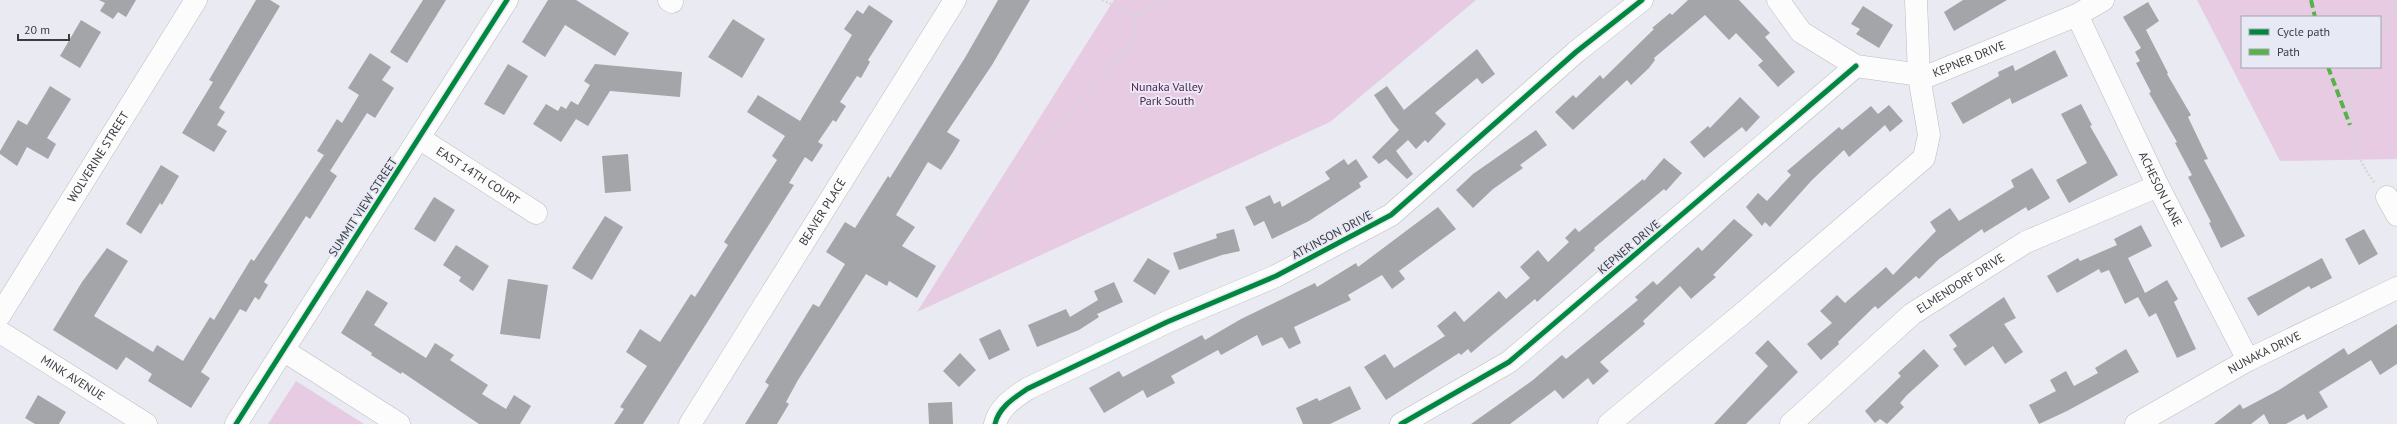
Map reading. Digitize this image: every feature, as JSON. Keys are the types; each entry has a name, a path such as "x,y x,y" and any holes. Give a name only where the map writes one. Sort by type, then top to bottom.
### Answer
{"street":[{"name":"WOLVERINE STREET","path":"0,315 196,0"},
{"name":"SUMMIT VIEW STREET","path":"236,424 507,0"},
{"name":"BEAVER PLACE","path":"690,424 954,0"},
{"name":"ATKINSON DRIVE","path":"995,424 997,417 1008,402 1028,389 1167,322 1276,276 1391,215 1576,52 1642,0"},
{"path":"1778,0 1801,32 1856,66"},
{"path":"1609,424 1742,314 1924,158 1929,135 1919,76 1916,0"},
{"name":"KEPNER DRIVE","path":"1401,424 1509,362 1856,66 1919,76 1928,76 2077,15 2103,0"},
{"name":"ACHESON LANE","path":"2077,15 2158,186 2248,360"},
{"name":"EAST 14TH COURT","path":"419,138 536,213"},
{"name":"ELMENDORF DRIVE","path":"1791,424 1912,314 2026,242 2158,186"},
{"name":"NUNAKA DRIVE","path":"2136,424 2248,360 2397,288"},
{"name":"MINK AVENUE","path":"0,332 146,424"},
{"path":"283,350 399,424"}],"path":[{"path":"1102,0 1137,15"},
{"path":"1137,15 1164,0"},
{"path":"2381,32 2397,8"},
{"path":"957,262 996,201 1038,147 1133,41 1137,15"},
{"path":"2359,68 2353,80 2350,125 2367,174 2392,206"}],"green space":[{"name":"Nunaka Valley Park South","path":"1114,0 1476,0 1330,122 917,312"},
{"path":"2197,0 2397,0 2397,159 2280,161"},
{"path":"296,381 364,424 268,424"}],"building":[{"path":"99,0 136,0 126,17 118,12 113,19 100,11 105,3"},
{"path":"256,0 270,0 280,6 219,108 225,112 217,125 227,131 214,152 182,133 213,82 209,80"},
{"path":"423,0 446,0 407,63 390,52"},
{"path":"548,0 576,0 629,33 615,56 565,25 545,57 522,42"},
{"path":"998,0 1030,0 992,65 947,132 960,140 953,152 941,170 928,162 896,215 915,227 902,246 936,266 917,298 889,281 887,286 866,274 798,380 786,402 789,404 777,424 745,424 769,385 765,382 813,304 819,307 845,264 826,252 845,222 855,228 888,176 890,178 966,56"},
{"path":"1688,0 1739,0 1770,33 1765,37 1795,72 1778,87 1758,65 1763,61 1736,33 1729,40 1705,15 1654,58 1655,60 1649,68 1631,85 1627,80 1573,130 1555,112 1573,95 1576,98 1600,75 1603,79 1654,29 1652,28 1670,13 1672,15"},
{"path":"1963,0 2007,0 1954,31 1944,12"},
{"path":"2148,2 2159,21 2146,30 2168,73 2167,74 2191,115 2188,117 2208,159 2204,160 2245,236 2221,248 2209,223 2211,222 2188,177 2192,175 2175,143 2177,142 2149,93 2151,92 2136,63 2140,61 2135,52 2141,48 2123,17"},
{"path":"869,5 893,21 868,60 870,62 861,78 857,76 840,102 846,106 836,122 833,120 818,142 823,145 812,162 805,157 789,183 794,185 643,424 614,424 624,409 620,407 647,366 626,352 640,329 660,342 691,294 695,297 728,245 724,242 777,160 772,156 785,136 747,112 758,95 800,121 852,35 844,29 857,10 863,14"},
{"path":"1863,6 1893,25 1879,48 1856,34 1860,29 1851,24"},
{"path":"733,19 765,39 742,78 708,57"},
{"path":"81,20 101,32 80,68 60,56"},
{"path":"1477,49 1495,74 1482,84 1477,78 1435,113 1446,124 1428,143 1425,140 1416,149 1408,140 1396,151 1413,174 1407,179 1386,159 1379,164 1372,157 1399,130 1374,95 1387,86 1404,110"},
{"path":"2055,50 2068,76 2012,104 2010,98 1963,124 1951,103 1999,76 1998,72 2013,65 2015,71"},
{"path":"370,53 391,67 382,80 394,88 375,118 367,113 330,171 337,176 310,219 306,216 264,282 268,285 259,300 255,297 246,312 240,309 201,372 210,378 191,408 148,381 152,374 126,357 117,370 53,330 82,282 107,248 128,261 94,316 153,352 157,345 183,361 210,317 214,320 251,259 254,261 324,155 317,151 337,119 342,123 359,95 348,88"},
{"path":"508,64 528,76 504,115 484,104"},
{"path":"595,64 682,72 680,97 610,91 588,126 576,119 561,142 533,124 546,104 558,111 561,106 566,109 571,101 578,105 590,85 584,81"},
{"path":"50,86 71,99 47,138 56,144 48,159 27,147 17,166 0,154 0,151 18,120 27,125"},
{"path":"1740,97 1760,117 1746,132 1742,127 1704,158 1690,142 1708,126 1710,128"},
{"path":"2081,104 2092,125 2090,126 2118,175 2069,203 2056,180 2087,163 2061,114"},
{"path":"1889,105 1903,121 1890,132 1885,125 1849,157 1844,150 1812,180 1770,227 1765,222 1762,226 1746,207 1758,193 1767,201 1791,175 1787,171 1839,127 1842,130 1871,106 1878,114"},
{"path":"1536,130 1547,145 1520,165 1523,168 1493,189 1473,208 1456,190 1473,174"},
{"path":"628,154 631,191 605,193 602,156"},
{"path":"1664,158 1682,173 1666,191 1664,189 1594,248 1595,250 1537,302 1535,299 1471,353 1468,349 1461,355 1459,353 1386,400 1364,367 1385,354 1394,368 1445,336 1437,326 1455,311 1464,322 1499,291 1506,299 1530,278 1520,267 1538,250 1548,262 1569,242 1565,238 1575,228 1579,232 1643,179 1644,181"},
{"path":"1344,159 1348,165 1356,159 1368,177 1359,183 1361,187 1309,221 1272,239 1264,221 1254,226 1245,207 1270,195 1274,204 1280,201 1282,207 1330,179 1325,172"},
{"path":"161,165 179,176 162,205 160,203 141,234 126,224"},
{"path":"2032,168 2050,198 2028,211 2026,207 1984,233 1982,229 1939,259 1919,279 1916,276 1878,309 1875,306 1838,342 1839,344 1821,360 1807,344 1832,323 1820,311 1837,295 1845,303 1886,267 1893,275 1936,231 1930,222 1950,208 1959,221 2014,187 2011,180"},
{"path":"434,197 455,210 435,242 414,229"},
{"path":"1438,207 1456,229 1399,271 1405,279 1392,289 1382,275 1348,295 1351,300 1294,327 1301,343 1289,349 1282,337 1262,346 1257,335 1221,355 1218,350 1171,376 1175,383 1147,398 1143,390 1104,413 1089,388 1119,371 1123,377 1202,335 1205,340 1241,319 1315,283 1317,287 1356,263 1358,267"},
{"path":"605,216 623,227 592,280 572,268"},
{"path":"1734,219 1753,235 1713,275 1716,277 1691,299 1680,286 1643,321 1645,324 1600,362 1609,371 1593,385 1588,378 1563,399 1555,390 1510,424 1471,424 1533,380 1562,355 1566,359 1638,300 1635,297 1653,281 1657,285 1698,247 1702,251"},
{"path":"2141,225 2152,246 2128,258 2145,293 2167,280 2178,299 2174,302 2196,349 2177,358 2156,313 2149,317 2138,297 2125,304 2109,270 2101,273 2099,269 2057,293 2047,276 2078,258 2080,261 2117,245 2114,239"},
{"path":"1234,229 1240,251 1222,255 1179,270 1173,253 1217,238 1216,234"},
{"path":"2364,229 2378,254 2359,265 2345,239"},
{"path":"456,245 489,266 473,291 459,281 461,277 443,265"},
{"path":"1148,258 1170,271 1155,295 1133,281"},
{"path":"2322,258 2332,278 2311,289 2309,286 2258,316 2247,298"},
{"path":"508,279 548,285 540,339 500,334"},
{"path":"1114,282 1123,302 1097,314 1099,317 1079,330 1037,347 1028,325 1066,309 1070,317 1098,300 1094,291"},
{"path":"367,290 388,303 374,325 426,358 435,343 454,355 450,360 488,385 482,394 506,409 514,395 531,406 520,424 479,424 402,372 401,374 371,355 372,353 341,333"},
{"path":"2004,297 2016,318 2004,324 2023,352 2005,364 1993,346 1965,366 1953,349 1957,346 1949,335"},
{"path":"2397,324 2397,364 2380,375 2371,360 2319,392 2328,407 2307,420 2304,414 2286,424 2269,424 2264,414 2251,424 2214,424 2240,404 2243,409 2279,390 2344,348 2348,355"},
{"path":"1000,329 1010,350 989,360 979,339"},
{"path":"1768,340 1798,372 1746,424 1714,424 1768,366 1755,353"},
{"path":"1924,349 1939,366 1907,395 1900,403 1904,407 1887,424 1880,419 1875,423 1865,411 1901,376 1898,373"},
{"path":"2126,349 2139,372 2067,411 2039,424 2029,405 2056,391 2050,380 2066,371 2074,386 2098,373 2095,368"},
{"path":"960,353 976,370 959,387 943,371"},
{"path":"1350,386 1361,409 1330,424 1303,424 1296,408 1317,398 1319,401"},
{"path":"38,395 66,412 59,424 35,424 25,418"},
{"path":"952,402 953,424 929,424 928,403"}],"marked path":[{"path":"2311,0 2315,16"},
{"path":"2328,68 2350,125"}],"cycle path":[{"path":"236,424 507,0"},
{"path":"995,424 1003,408 1027,389 1167,322 1276,276 1391,215 1576,52 1642,0"},
{"path":"1401,424 1509,362 1856,66"}]}
